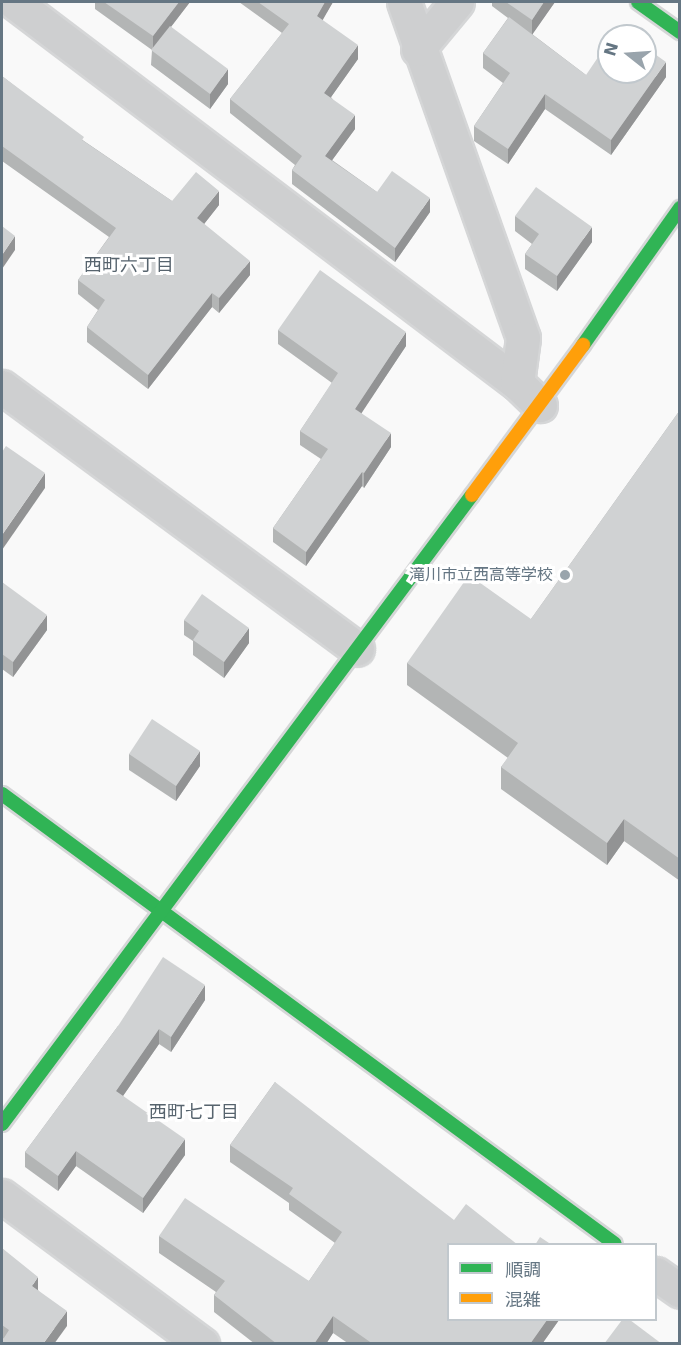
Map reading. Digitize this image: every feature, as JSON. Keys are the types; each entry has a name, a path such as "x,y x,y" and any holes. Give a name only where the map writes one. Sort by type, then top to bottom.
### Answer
{"street":[{"path":"14,2 528,394"},
{"path":"404,2 418,49 523,338 528,394"},
{"path":"418,49 457,2"},
{"path":"638,2 680,33"},
{"path":"2,1124 357,649 528,394 680,208"},
{"path":"2,387 357,649"},
{"path":"2,794 612,1243"},
{"path":"2,1196 202,1344"},
{"path":"657,1275 680,1292"}],"building":[{"path":"104,2 179,2 153,36"},
{"path":"258,2 325,2 317,16 358,45 324,93 355,115 325,156 377,192 392,171 430,198 395,248 292,170 302,156 230,99 289,24"},
{"path":"506,2 544,2 532,20"},
{"path":"509,17 586,75 597,59 597,84 650,84 611,140 545,94 508,149 474,126 510,73 483,53"},
{"path":"170,26 228,69 210,94 151,50"},
{"path":"657,56 666,62 657,75"},
{"path":"2,76 84,137 82,140 172,201 196,172 219,191 197,218 250,261 219,298 212,293 148,375 87,327 105,300 78,280 116,228 2,146"},
{"path":"536,187 592,227 557,276 525,254 539,234 515,216"},
{"path":"2,226 15,236 2,255"},
{"path":"320,270 406,332 355,409 391,433 306,552 273,528 328,449 300,431 338,373 278,330"},
{"path":"680,410 680,859 624,819 607,843 501,767 518,743 407,663 469,575 531,619"},
{"path":"6,446 45,473 2,535 2,452"},
{"path":"2,582 47,615 13,662 2,654"},
{"path":"202,594 249,628 224,662 193,640 199,631 184,620"},
{"path":"152,719 200,751 176,786 129,754"},
{"path":"163,957 205,985 171,1037 159,1029 116,1091 185,1139 143,1198 76,1151 58,1176 25,1152 118,1026"},
{"path":"275,1082 454,1220 466,1204 515,1243 447,1243 447,1321 546,1321 530,1344 373,1344 333,1316 314,1344 277,1344 214,1295 225,1281 159,1236 185,1198 309,1281 342,1232 289,1194 293,1188 230,1145"},
{"path":"540,1237 549,1243 536,1243"},
{"path":"2,1248 38,1277 32,1286 67,1311 43,1344 2,1344 9,1330 2,1325"},
{"path":"621,1321 631,1321 662,1344 604,1344"}],"traffic: fast":[{"path":"638,2 680,32"},
{"path":"583,345 680,208"},
{"path":"2,1124 472,495"},
{"path":"2,794 614,1243"}],"traffic: slow":[{"path":"472,495 583,345"}],"place":[{"name":"滝川市立西高等学校","path":"565,575"}],"district":[{"name":"西町六丁目","path":"129,265"},
{"name":"西町七丁目","path":"194,1112"}]}
